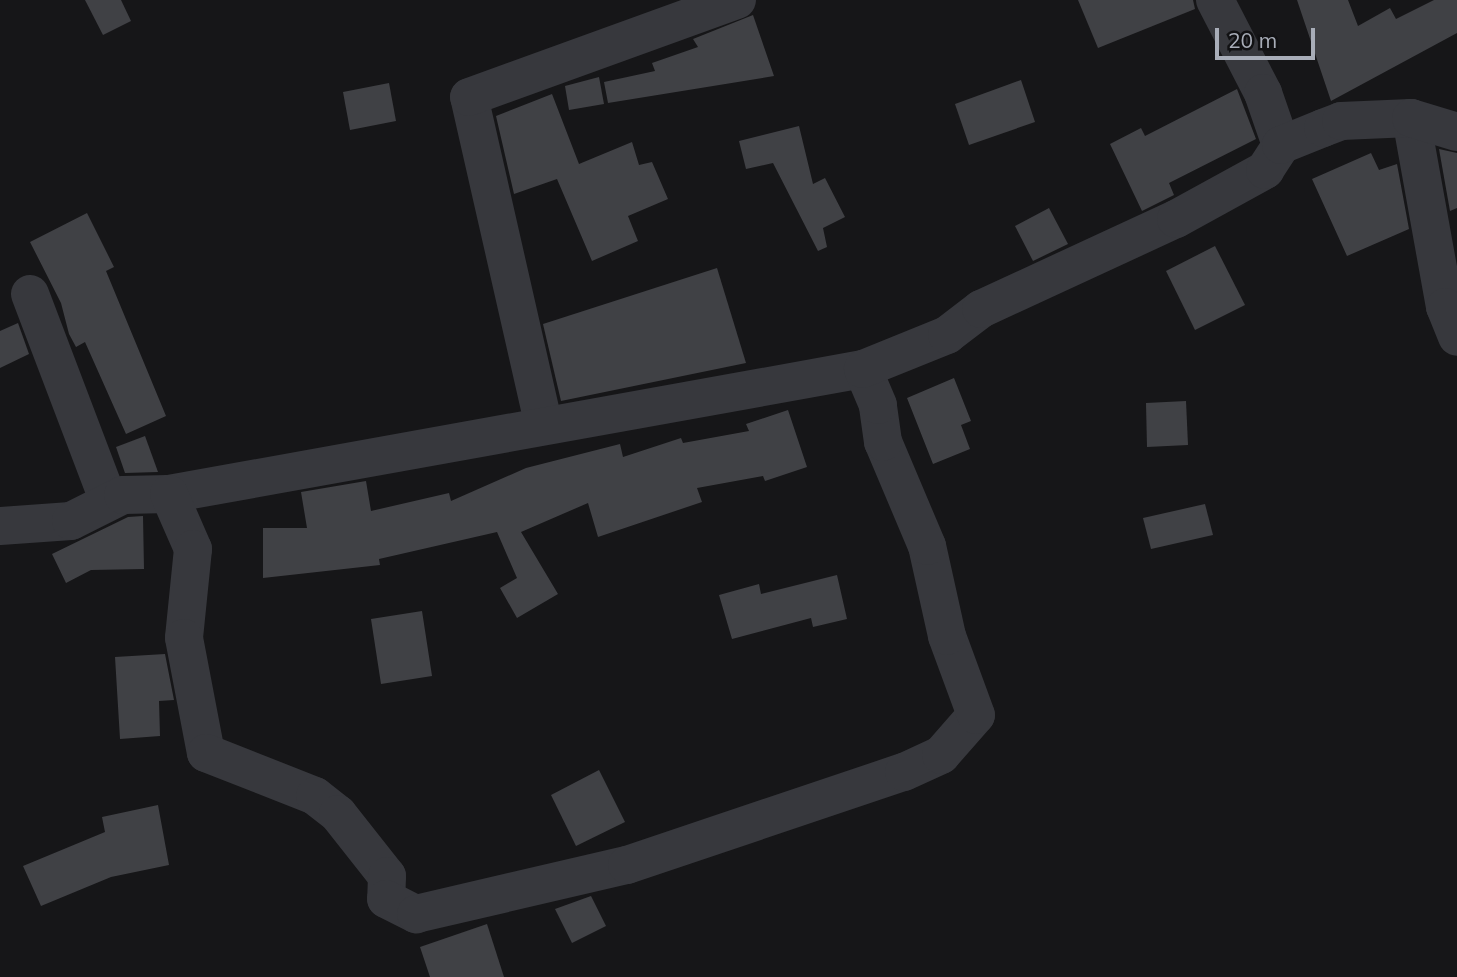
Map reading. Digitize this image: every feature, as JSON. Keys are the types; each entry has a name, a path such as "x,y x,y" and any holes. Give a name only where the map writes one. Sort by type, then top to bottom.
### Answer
{"street":[{"path":"542,422 469,97 737,0"},
{"path":"1214,0 1263,93 1281,145"},
{"path":"1411,118 1445,307 1457,337"},
{"path":"0,526 71,522 133,493 169,494 542,422 863,369 947,335 981,309 1176,219 1265,170 1281,145 1341,121 1411,118 1457,132"},
{"path":"30,294 109,502"},
{"path":"169,494 193,549 184,638 206,753 315,796 370,850 387,876 386,900 416,914 627,865 667,846 817,805 941,755 976,715 947,636 930,557 883,442 878,405 863,369"}],"building":[{"path":"85,0 121,0 131,21 103,35"},
{"path":"1078,0 1193,0 1195,9 1098,48"},
{"path":"1297,0 1348,0 1358,26 1390,8 1396,19 1434,0 1457,0 1457,33 1331,101"},
{"path":"753,15 774,76 608,103 604,82 655,71 652,63 698,47 693,39"},
{"path":"599,77 604,104 569,110 565,86"},
{"path":"1021,80 1035,122 969,145 955,104"},
{"path":"389,83 396,121 350,130 343,92"},
{"path":"1237,89 1256,139 1169,183 1174,195 1142,211 1110,144 1141,128 1145,136"},
{"path":"552,94 579,164 632,142 639,165 652,162 668,199 628,216 638,241 592,261 557,179 514,194 496,116"},
{"path":"799,126 813,184 825,178 845,217 823,228 827,247 818,251 773,163 746,169 739,141"},
{"path":"1439,149 1457,153 1457,208 1450,211"},
{"path":"1371,153 1379,170 1397,164 1409,229 1347,256 1312,179"},
{"path":"1049,208 1068,244 1033,261 1015,226"},
{"path":"87,213 114,267 106,271 166,416 126,434 85,342 76,347 69,334 61,303 30,242"},
{"path":"1215,246 1245,305 1195,330 1166,271"},
{"path":"717,268 746,363 561,401 543,324"},
{"path":"18,323 29,354 0,368 0,331"},
{"path":"954,378 971,421 961,425 970,449 933,464 907,398"},
{"path":"1186,401 1188,445 1147,447 1146,403"},
{"path":"788,410 807,467 765,481 763,476 697,488 702,502 598,537 588,503 521,532 558,594 517,618 500,588 517,578 497,532 379,559 380,565 263,578 263,528 307,528 301,492 366,481 371,511 449,493 451,501 526,468 620,444 623,457 681,438 683,443 749,431 746,424"},
{"path":"145,436 158,472 125,473 116,447"},
{"path":"1205,504 1213,535 1151,549 1143,518"},
{"path":"143,516 144,569 91,570 66,583 52,554 128,517"},
{"path":"837,575 847,619 813,627 811,618 732,639 719,595 759,584 761,594"},
{"path":"422,611 432,676 381,684 371,619"},
{"path":"165,654 174,700 159,701 160,736 120,739 115,657"},
{"path":"599,770 625,822 576,846 551,795"},
{"path":"158,805 169,865 111,877 41,906 23,866 105,832 102,817"},
{"path":"591,896 606,926 572,943 555,909"},
{"path":"487,924 504,977 430,977 420,947"}]}
